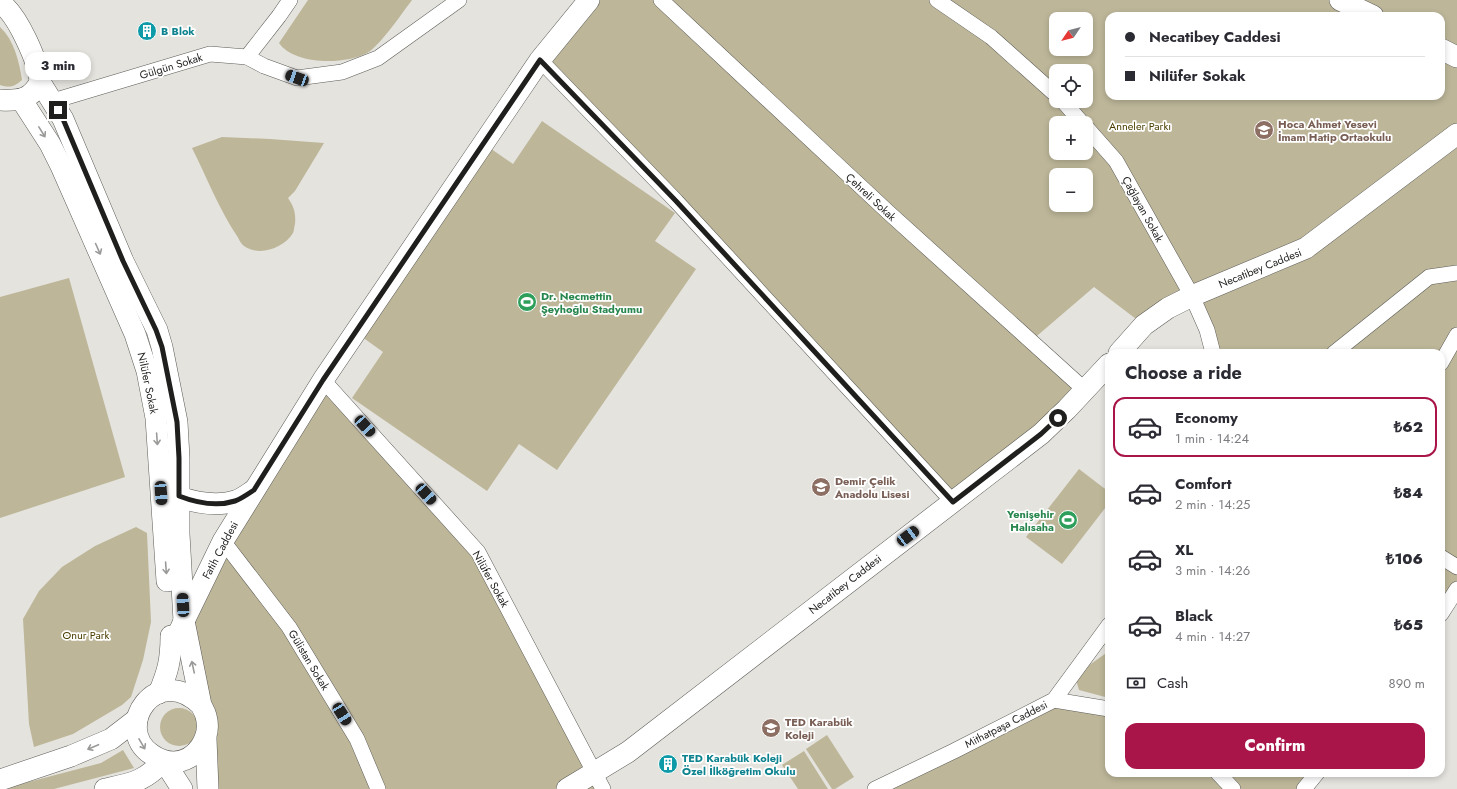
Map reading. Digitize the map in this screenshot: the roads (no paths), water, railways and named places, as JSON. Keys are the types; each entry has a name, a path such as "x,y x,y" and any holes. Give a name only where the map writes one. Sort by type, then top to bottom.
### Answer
{"street":[{"path":"247,57 290,0"},
{"name":"Gülgün Sokak","path":"53,101 210,54 247,57 264,66 297,78 342,72 378,58 446,5 459,0"},
{"name":"Fatih Caddesi","path":"171,650 223,541 323,380 540,60 589,0"},
{"name":"Çehreli Sokak","path":"661,0 888,212 1085,390"},
{"path":"937,0 991,37 1049,89"},
{"path":"1340,0 1365,12"},
{"path":"0,100 21,100 32,94 40,82 39,68 10,7"},
{"path":"1445,51 1457,57"},
{"path":"540,60 676,201 953,502"},
{"name":"Nilüfer Sokak","path":"40,82 63,119 123,261 156,330 162,347 177,422 179,458 179,534 184,621 201,705"},
{"name":"Nilüfer Sokak","path":"21,100 50,144 61,166 142,352 156,418 171,626 171,650 168,671 159,693"},
{"path":"1069,108 1076,116"},
{"name":"Necatibey Caddesi","path":"1123,349 1144,325 1168,308 1192,296 1306,248 1457,134"},
{"name":"Çağlayan Sokak","path":"1093,135 1116,161 1192,296"},
{"path":"1339,349 1429,277 1457,273"},
{"path":"1192,296 1207,330 1212,349"},
{"path":"1445,356 1457,335"},
{"name":"Necatibey Caddesi","path":"567,789 599,781 628,752 1041,434 1105,368"},
{"name":"Nilüfer Sokak","path":"323,380 478,552 599,781"},
{"path":"179,496 196,503 218,504 236,501 254,490"},
{"name":"Gülistan Sokak","path":"223,541 289,628 357,739 378,789"},
{"path":"1445,560 1457,567"},
{"path":"1445,608 1457,589"},
{"name":"Mithatpaşa Caddesi","path":"875,789 1054,700 1105,630"},
{"path":"206,739 200,749 191,757 180,761 164,761 147,752 140,742 136,730 137,718 141,708 149,698 159,693 170,690 182,692 193,697 201,705 206,716 208,727 206,739 208,789"},
{"path":"1054,700 1105,708"},
{"path":"0,780 70,756 111,739 137,718"},
{"path":"105,789 144,786 152,773 164,761"},
{"path":"164,761 182,789"},
{"path":"1222,777 1233,789"},
{"path":"1304,789 1314,777"}],"place":[{"name":"B Blok","path":"147,31"},
{"name":"Hoca Ahmet Yesevi İmam Hatip Ortaokulu","path":"1264,130"},
{"name":"Dr. Necmettin Şeyhoğlu Stadyumu","path":"527,302"},
{"name":"Demir Çelik Anadolu Lisesi","path":"821,487"},
{"name":"Yenişehir Halısaha","path":"1068,520"},
{"name":"TED Karabük Koleji","path":"771,728"},
{"name":"TED Karabük Koleji Özel İlköğretim Okulu","path":"668,764"}],"park label":[{"name":"Anneler Parkı","path":"1140,126"},
{"name":"Onur Park","path":"86,635"}]}
